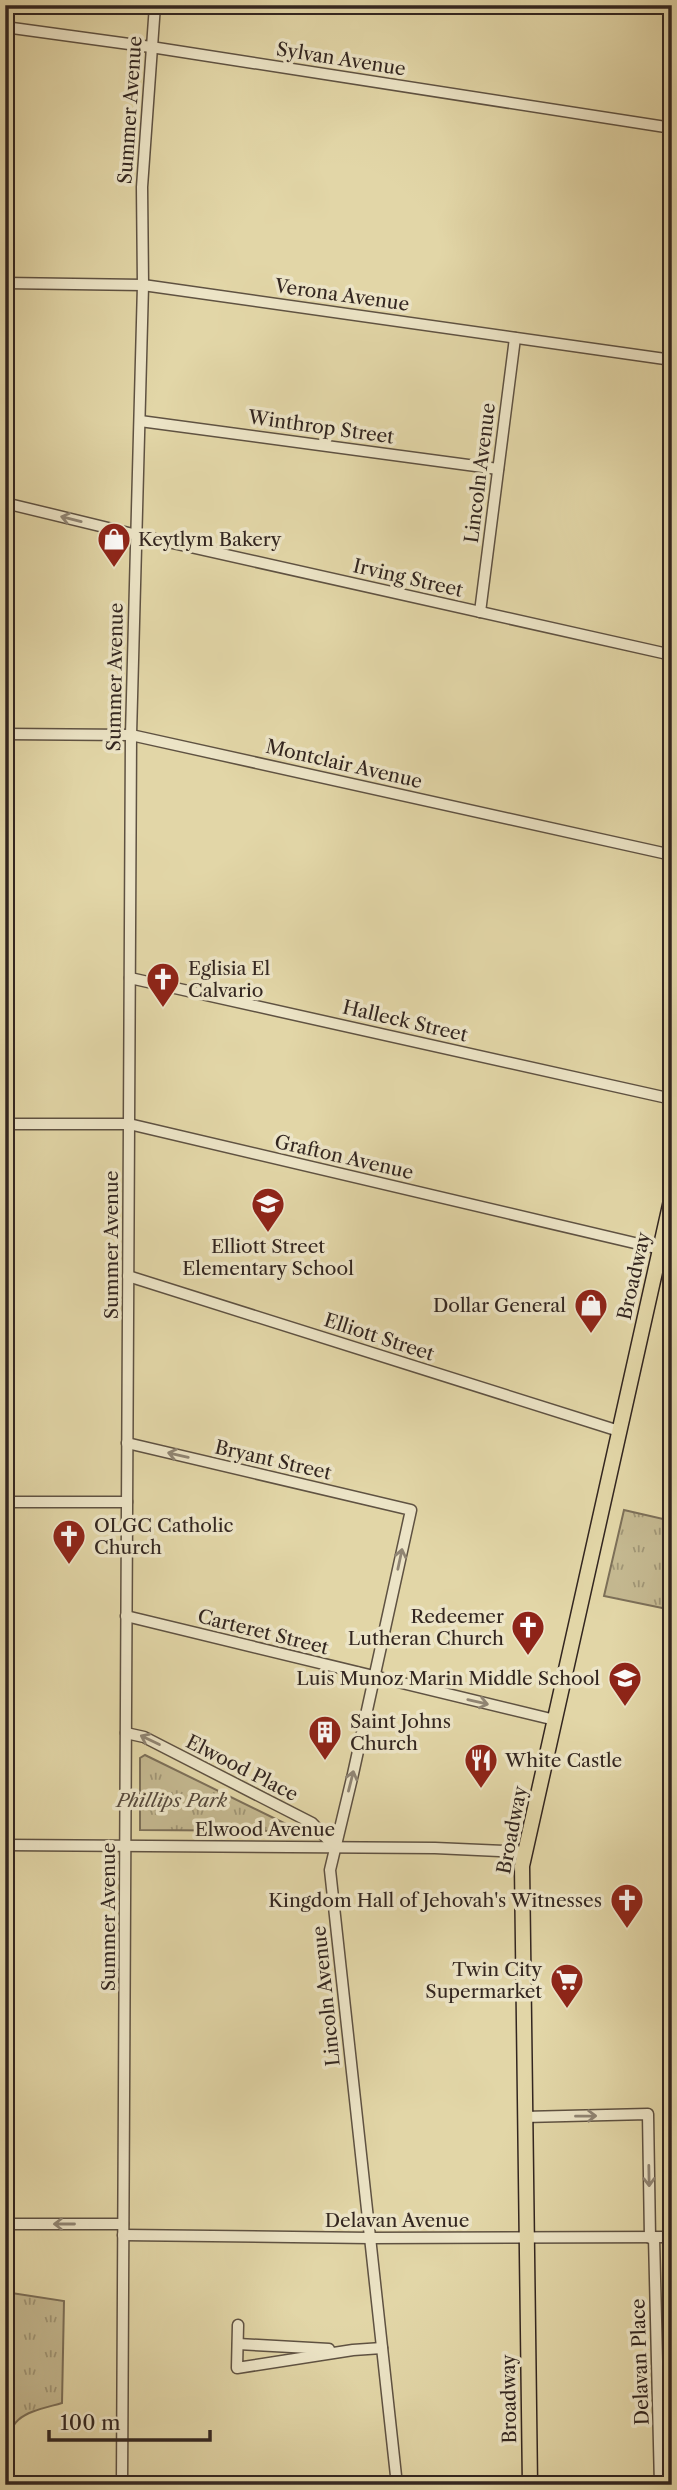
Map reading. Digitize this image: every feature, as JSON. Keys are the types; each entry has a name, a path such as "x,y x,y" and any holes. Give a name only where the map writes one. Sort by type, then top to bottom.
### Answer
{"main road":[{"name":"Broadway","path":"530,2485 521,1880 524,1852 619,1431 666,1250 672,1196"}],"street":[{"name":"Summer Avenue","path":"122,2485 131,734 143,285 142,187 155,5"},
{"name":"Sylvan Avenue","path":"5,27 672,128"},
{"name":"Verona Avenue","path":"5,283 143,285 672,360"},
{"name":"Lincoln Avenue","path":"480,612 515,338"},
{"name":"Winthrop Street","path":"140,421 498,469"},
{"name":"Irving Street","path":"5,503 672,655"},
{"name":"Montclair Avenue","path":"5,734 131,734 672,855"},
{"name":"Halleck Street","path":"130,978 672,1099"},
{"name":"Grafton Avenue","path":"5,1124 129,1124 666,1250"},
{"name":"Elliott Street","path":"128,1276 619,1431"},
{"name":"Bryant Street","path":"127,1443 411,1510"},
{"path":"5,1502 127,1502"},
{"name":"Lincoln Avenue","path":"397,2485 330,1877 411,1510"},
{"name":"Carteret Street","path":"126,1616 555,1720"},
{"name":"Elwood Place","path":"126,1733 144,1737 312,1823 335,1847"},
{"name":"Elwood Avenue","path":"5,1845 435,1848 524,1852"},
{"name":"Delavan Place","path":"524,2117 648,2114 660,2485"},
{"name":"Delavan Avenue","path":"5,2224 370,2238 672,2237"},
{"path":"238,2325 237,2368 352,2350 382,2348"},
{"path":"237,2344 352,2350"}],"green space":[{"path":"624,1510 672,1521 672,1610 604,1596"},
{"name":"Phillips Park","path":"145,1755 298,1831 140,1830 140,1758"},
{"path":"5,2292 64,2301 62,2403 21,2418 10,2432 5,2457"}],"place":[{"name":"Keytlym Bakery","path":"114,569"},
{"name":"Eglisia El Calvario","path":"163,1009"},
{"name":"Elliott Street Elementary School","path":"268,1234"},
{"name":"Dollar General","path":"591,1335"},
{"name":"OLGC Catholic Church","path":"69,1566"},
{"name":"Redeemer Lutheran Church","path":"528,1657"},
{"name":"Luis Munoz Marin Middle School","path":"625,1708"},
{"name":"Saint Johns Church","path":"325,1762"},
{"name":"White Castle","path":"481,1790"},
{"name":"Kingdom Hall of Jehovah's Witnesses","path":"627,1930"},
{"name":"Twin City Supermarket","path":"567,2010"}]}
